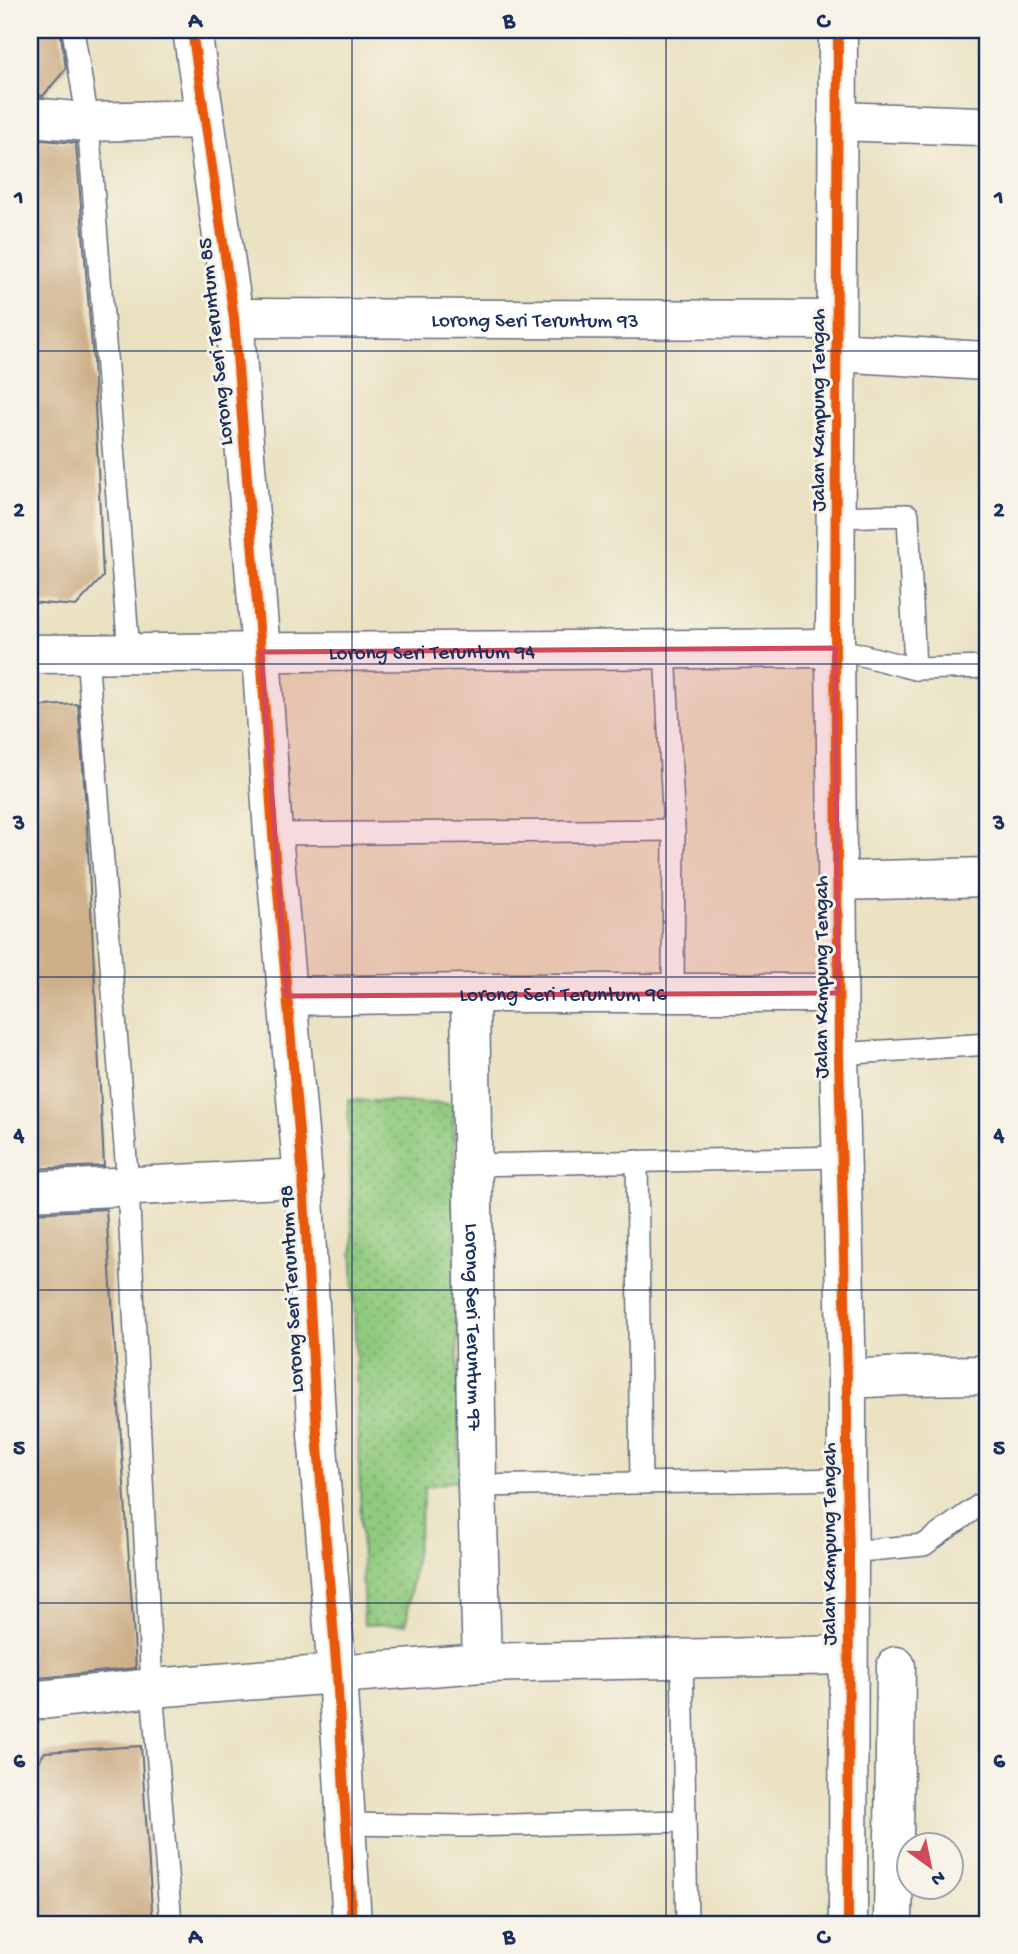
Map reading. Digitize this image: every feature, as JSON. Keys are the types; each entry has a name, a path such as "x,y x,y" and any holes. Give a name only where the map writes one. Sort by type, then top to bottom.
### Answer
{"street":[{"name":"Lorong Seri Teruntum 85","path":"192,30 234,318 261,652"},
{"name":"Jalan Kampung Tengah","path":"838,30 835,648 838,993 849,1552 848,1924"},
{"path":"30,117 88,122 205,119"},
{"path":"837,121 979,125 988,130"},
{"name":"Lorong Seri Teruntum 93","path":"234,318 836,336 985,361"},
{"name":"Lorong Seri Teruntum 94","path":"30,654 835,648"},
{"name":"Lorong Seri Teruntum 98","path":"261,652 273,834 303,1178 317,1434 337,1674 352,1924"},
{"path":"839,881 988,877"},
{"name":"Lorong Seri Teruntum 96","path":"287,996 470,992 838,993"},
{"name":"Lorong Seri Teruntum 97","path":"470,992 482,1663"},
{"path":"30,1191 303,1178"},
{"path":"847,1379 988,1375"},
{"path":"30,1701 152,1688 482,1663 848,1655"},
{"path":"893,1924 896,1666"}],"lane":[{"path":"73,30 88,122 129,653"},
{"path":"835,517 908,515 915,669"},
{"path":"835,648 915,669 988,667"},
{"path":"665,649 674,830 673,993"},
{"path":"88,654 128,1186 152,1688 171,1924"},
{"path":"273,834 674,830"},
{"path":"839,1054 988,1044"},
{"path":"472,1165 842,1157"},
{"path":"637,1161 641,1483"},
{"path":"477,1486 846,1479"},
{"path":"849,1552 924,1545 988,1499"},
{"path":"682,1659 687,1924"},
{"path":"347,1824 465,1826 685,1821"}],"highlighted area":[{"path":"835,648 838,993 287,996 261,652"}],"green space":[{"path":"348,1100 453,1104 460,1480 425,1487 406,1624 364,1625"}],"building":[{"path":"30,30 60,30 66,69 43,96 30,95"},
{"path":"30,141 76,143 93,361 103,577 76,606 30,602"},
{"path":"78,704 104,1166 30,1169 30,707"},
{"path":"106,1209 136,1668 30,1679 30,1213"},
{"path":"141,1746 153,1924 30,1924 30,1775 45,1752"}],"cycle path":[{"path":"192,30 234,318 273,834 303,1178 317,1434 337,1674 352,1924"},
{"path":"838,30 835,648 839,1054 849,1552 848,1924"}]}
